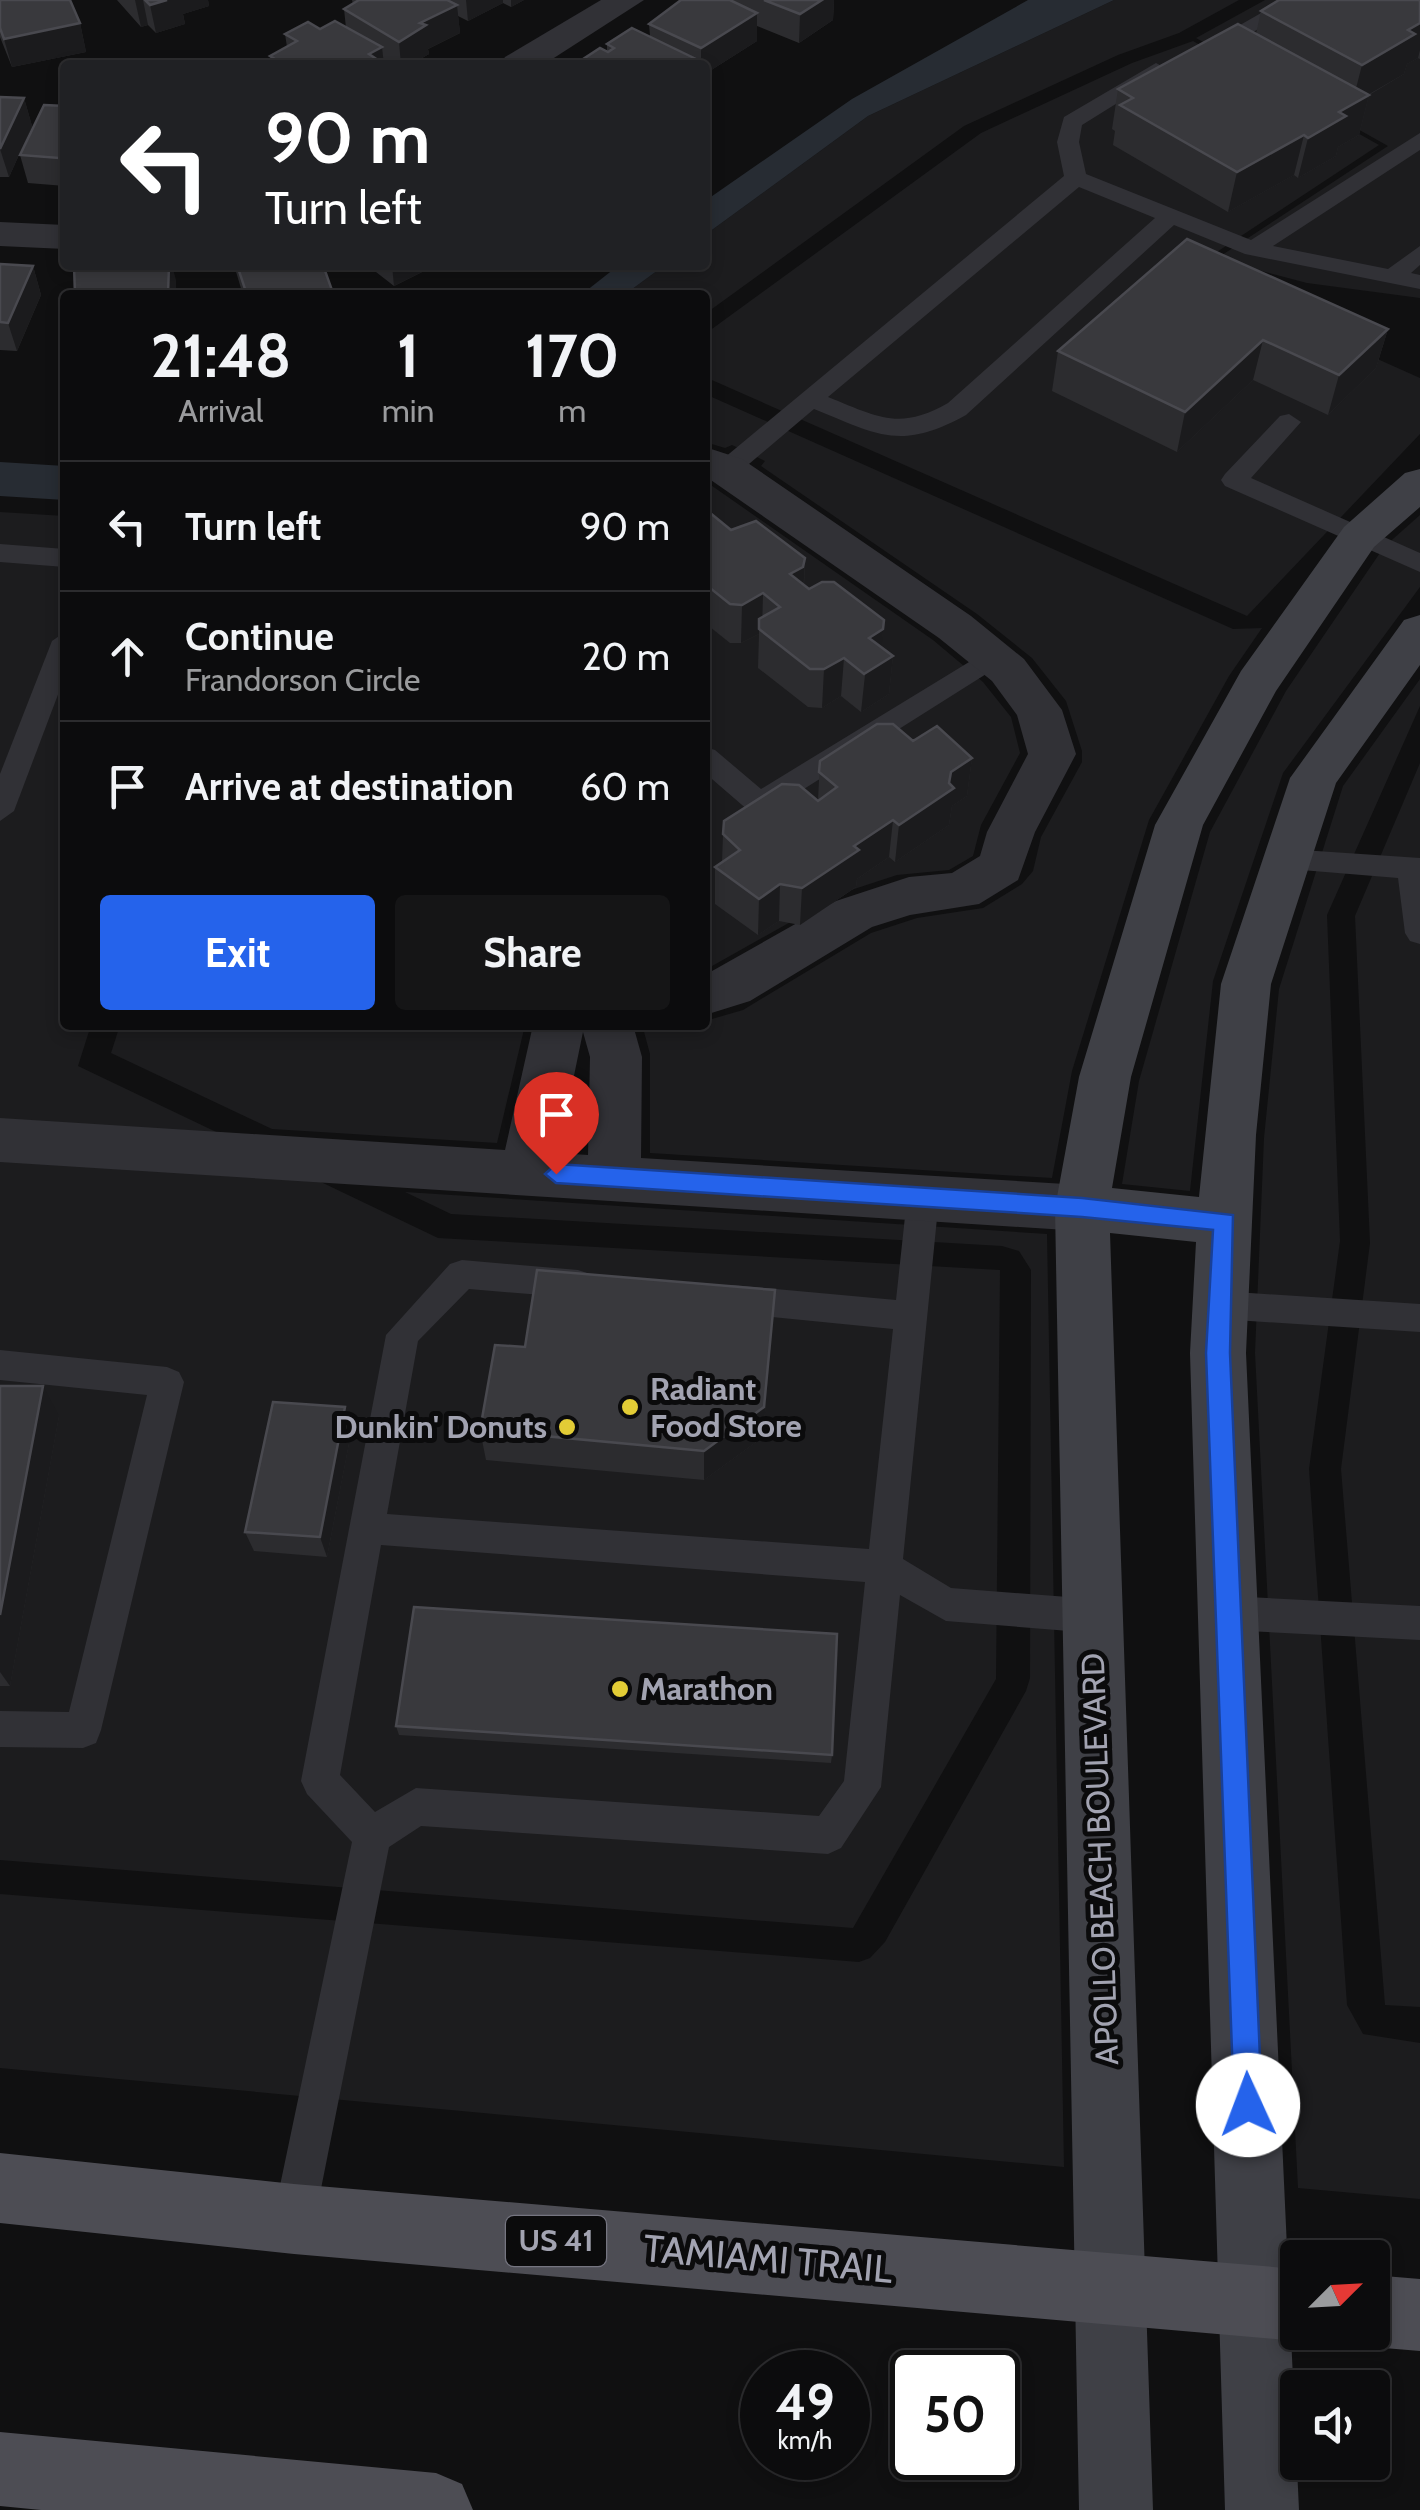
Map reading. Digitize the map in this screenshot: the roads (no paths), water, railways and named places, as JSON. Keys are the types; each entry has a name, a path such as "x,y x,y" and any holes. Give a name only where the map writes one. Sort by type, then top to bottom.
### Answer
{"main road":[{"name":"APOLLO BEACH BOULEVARD","path":"1116,2510 1082,1208 1105,1077 1179,824 1257,683 1358,537 1420,484"},
{"path":"1262,2510 1277,2303 1228,1614 1218,1353 1225,1222 1246,984 1314,778 1420,631"},
{"path":"1082,1208 1225,1222"},
{"name":"TAMIAMI TRAIL","path":"0,2188 294,2219 1277,2303"},
{"path":"1390,2312 1420,2315"},
{"path":"0,2470 436,2510"}],"street":[{"path":"526,60 626,0"},
{"path":"0,234 60,237"},
{"path":"710,994 732,987 854,914 909,896 962,891 1002,866 1011,832 1052,754 1040,710 1008,670 716,465"},
{"path":"527,1172 558,1030"},
{"path":"609,1030 616,1056 614,1177"},
{"path":"0,1140 1082,1208"}],"lane":[{"path":"1076,178 1068,142 1072,122 1299,0"},
{"path":"1253,249 1420,140"},
{"path":"1076,178 1253,249 1420,282"},
{"path":"716,465 810,398 1076,178"},
{"path":"810,398 884,428 923,428 957,409 1170,216"},
{"path":"1392,277 1420,252"},
{"path":"1289,422 1234,480 1420,562"},
{"path":"0,554 60,558"},
{"path":"0,811 60,654"},
{"path":"710,761 759,804 992,657"},
{"path":"1287,860 1416,868 1420,933"},
{"path":"294,2219 372,1836 416,1808 828,1835 862,1787 924,1198"},
{"path":"372,1836 320,1781 403,1335 462,1274 618,1288"},
{"path":"696,1296 912,1316"},
{"path":"1220,1305 1420,1318"},
{"path":"0,1365 168,1382 83,1730 0,1729"},
{"path":"366,1528 885,1567 946,1604 1094,1616"},
{"path":"1228,1614 1420,1623"}],"place":[{"name":"Radiant Food Store","path":"630,1407"},
{"name":"Dunkin' Donuts","path":"567,1427"},
{"name":"Marathon","path":"620,1689"}]}
